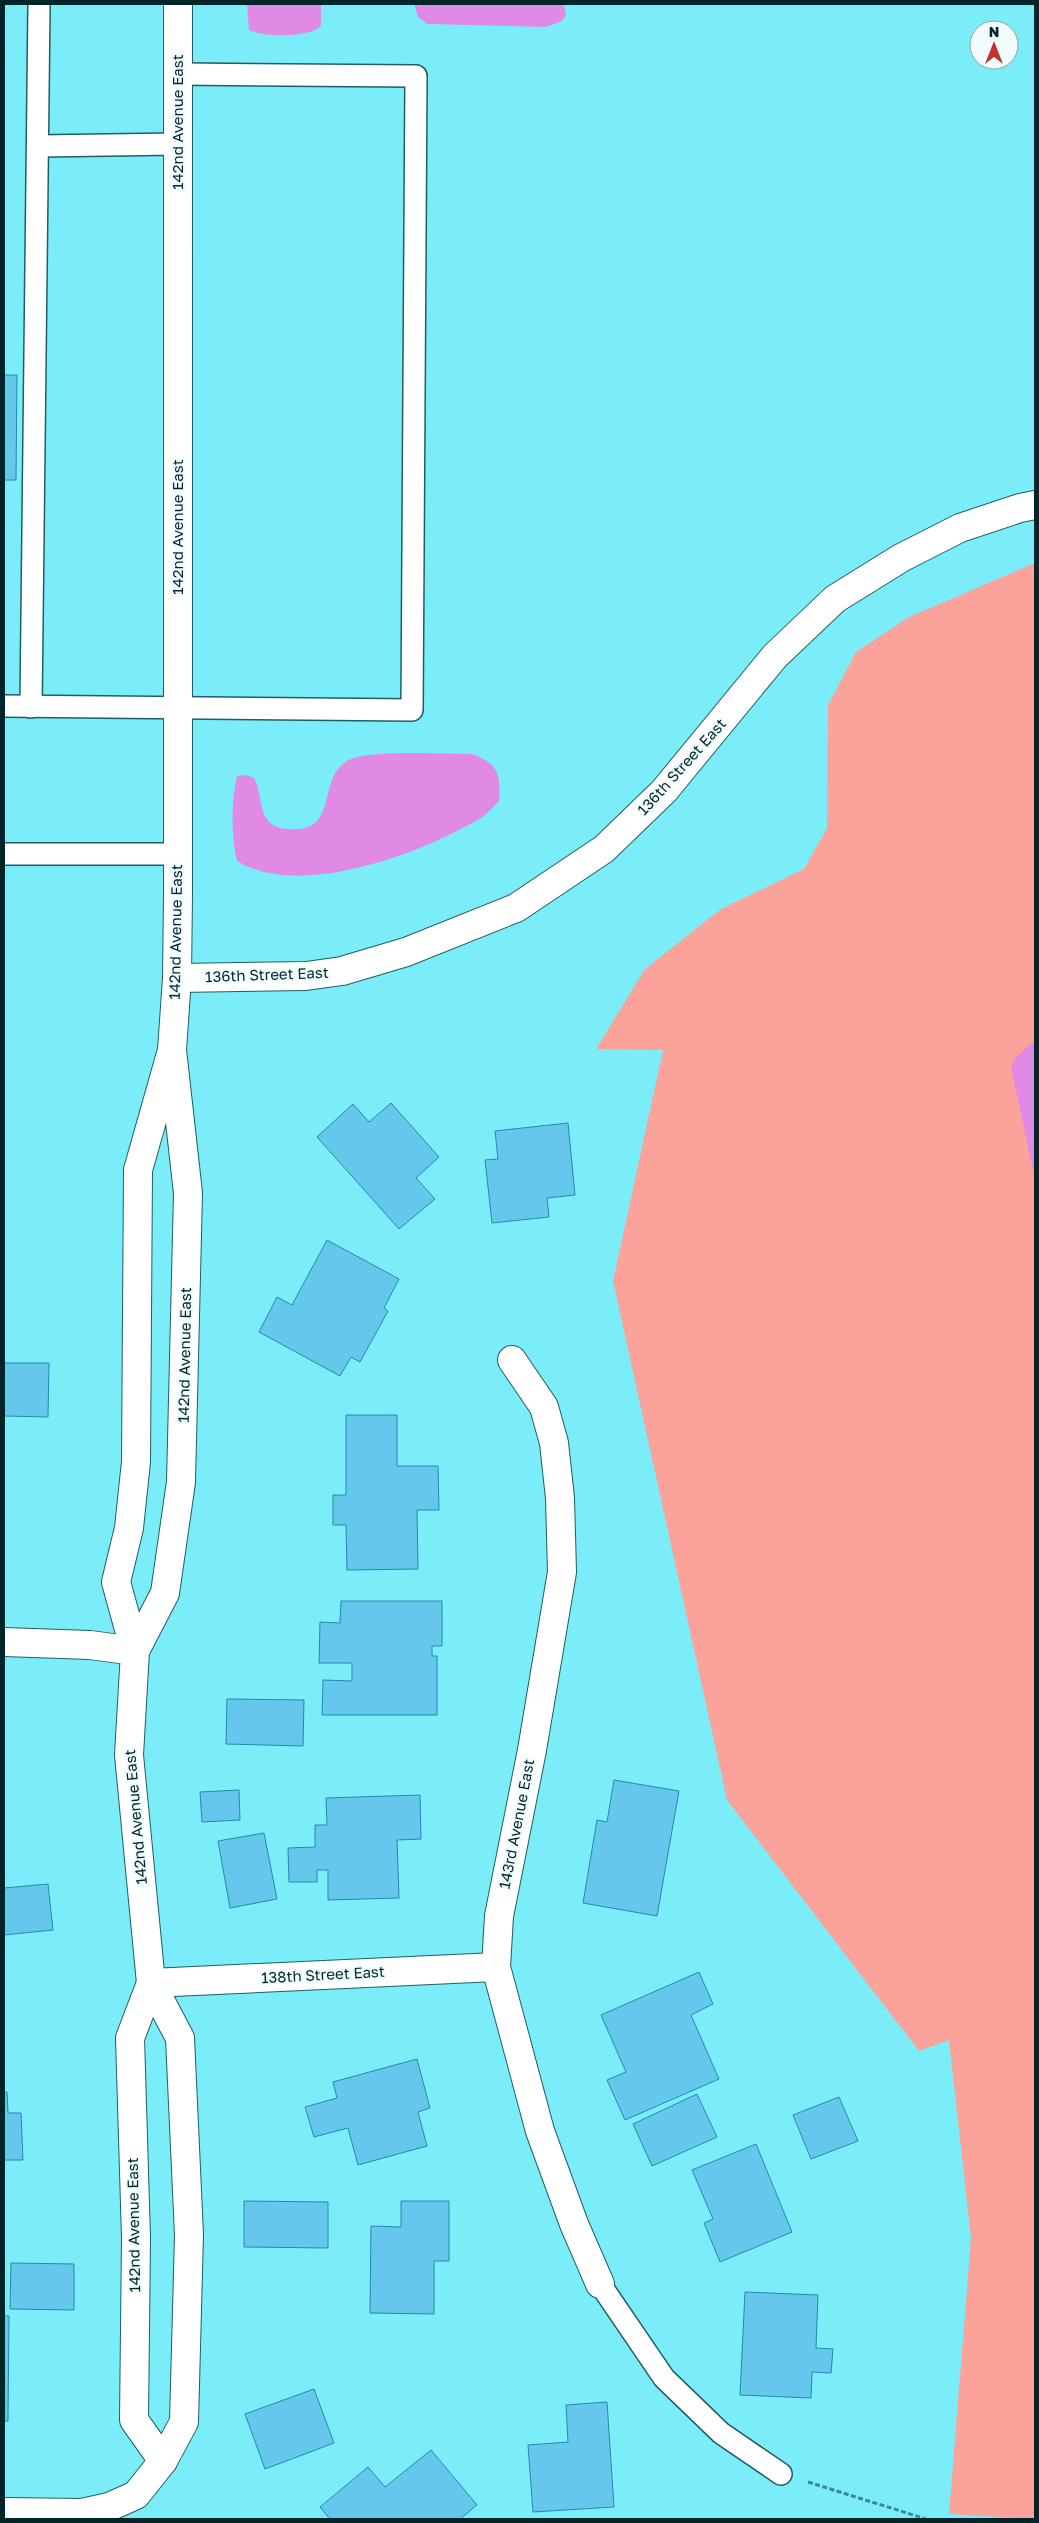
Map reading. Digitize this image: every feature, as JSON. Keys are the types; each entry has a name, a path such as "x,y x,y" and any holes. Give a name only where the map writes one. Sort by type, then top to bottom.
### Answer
{"street":[{"name":"142nd Avenue East","path":"134,1651 165,1593 182,1482 188,1193 172,1050 177,978 178,854 178,4"},
{"name":"136th Street East","path":"177,978 306,976 342,971 406,952 516,908 604,849 664,791 775,656 835,599 902,558 960,528 1020,508 1035,505"},
{"name":"142nd Avenue East","path":"4,2512 82,2513 109,2506 136,2495 163,2461 184,2422 190,2235 180,2038 151,1983 130,1755 134,1651 116,1582 130,1528 136,1462 138,1170 172,1050"},
{"name":"143rd Avenue East","path":"512,1360 544,1408 554,1443 560,1498 562,1572 532,1750 499,1916 496,1967 540,2131 574,2224 600,2284"},
{"path":"4,1642 90,1645 134,1651"},
{"name":"138th Street East","path":"151,1983 496,1967"},
{"name":"142nd Avenue East","path":"151,1983 130,2038 136,2238 134,2420 163,2461"}],"lane":[{"path":"31,706 39,4"},
{"path":"4,706 412,710 416,76 178,74"},
{"path":"38,146 178,144"},
{"path":"4,854 178,854"},
{"path":"600,2284 664,2378 721,2434 782,2474"}],"path":[{"path":"782,2474 926,2519"}],"shaded area":[{"path":"247,4 321,4 321,26 307,33 286,35 265,34 249,30"},
{"path":"414,4 564,4 566,16 560,22 546,27 427,24 418,17"},
{"path":"1035,563 1035,2519 949,2514 971,2238 949,2040 919,2051 727,1800 613,1281 663,1050 596,1049 645,969 721,909 804,869 827,828 828,705 856,652 909,617"},
{"path":"426,753 472,754 487,761 496,771 499,784 499,801 482,817 455,832 394,858 326,874 293,876 263,872 237,861 232,819 237,776 246,775 254,778 262,808 270,823 289,829 305,828 315,823 322,814 332,780 338,770 347,761 356,757"},
{"path":"1032,1043 1035,1043 1035,1179 1011,1067 1016,1057"}],"building":[{"path":"4,375 17,375 16,480 4,480"},
{"path":"391,1103 439,1157 416,1178 435,1199 399,1229 317,1137 353,1104 369,1122"},
{"path":"568,1123 575,1195 547,1198 549,1217 492,1223 485,1160 498,1159 495,1131"},
{"path":"327,1240 399,1279 384,1308 388,1311 360,1362 351,1357 340,1376 259,1332 277,1297 292,1305"},
{"path":"4,1363 49,1363 48,1417 4,1416"},
{"path":"346,1415 397,1415 397,1466 438,1466 439,1510 417,1510 418,1569 347,1570 346,1525 333,1525 333,1495 346,1495"},
{"path":"341,1601 442,1601 442,1646 432,1646 432,1656 437,1656 437,1715 322,1715 323,1680 352,1681 352,1663 319,1663 320,1622 340,1623"},
{"path":"227,1699 304,1700 303,1746 226,1744"},
{"path":"614,1780 679,1791 657,1916 583,1903 597,1820 607,1822"},
{"path":"239,1790 240,1820 202,1822 200,1792"},
{"path":"420,1795 421,1839 397,1840 399,1898 328,1900 328,1870 317,1870 317,1882 289,1882 288,1848 315,1847 315,1825 327,1825 326,1798"},
{"path":"264,1833 277,1899 230,1908 218,1841"},
{"path":"48,1884 53,1930 4,1935 4,1888"},
{"path":"699,1972 713,2004 691,2015 719,2079 625,2120 607,2080 626,2072 601,2015"},
{"path":"417,2059 430,2108 418,2112 427,2146 358,2165 348,2128 314,2137 305,2107 337,2098 333,2082"},
{"path":"4,2092 7,2092 8,2113 21,2113 23,2160 4,2160"},
{"path":"697,2094 717,2137 652,2166 633,2124"},
{"path":"839,2097 858,2141 811,2159 793,2115"},
{"path":"756,2144 792,2232 720,2262 704,2223 713,2219 692,2170"},
{"path":"244,2201 328,2202 328,2248 244,2247"},
{"path":"401,2201 449,2201 449,2261 434,2261 434,2314 370,2313 371,2226 401,2227"},
{"path":"11,2263 74,2264 74,2310 10,2309"},
{"path":"745,2292 818,2295 816,2348 833,2349 831,2373 812,2372 811,2398 740,2395"},
{"path":"4,2316 9,2316 8,2421 4,2421"},
{"path":"314,2389 334,2443 265,2469 245,2414"},
{"path":"607,2402 614,2507 533,2512 528,2445 568,2442 566,2405"},
{"path":"431,2450 477,2505 460,2519 330,2519 320,2507 368,2467 385,2487"}]}
